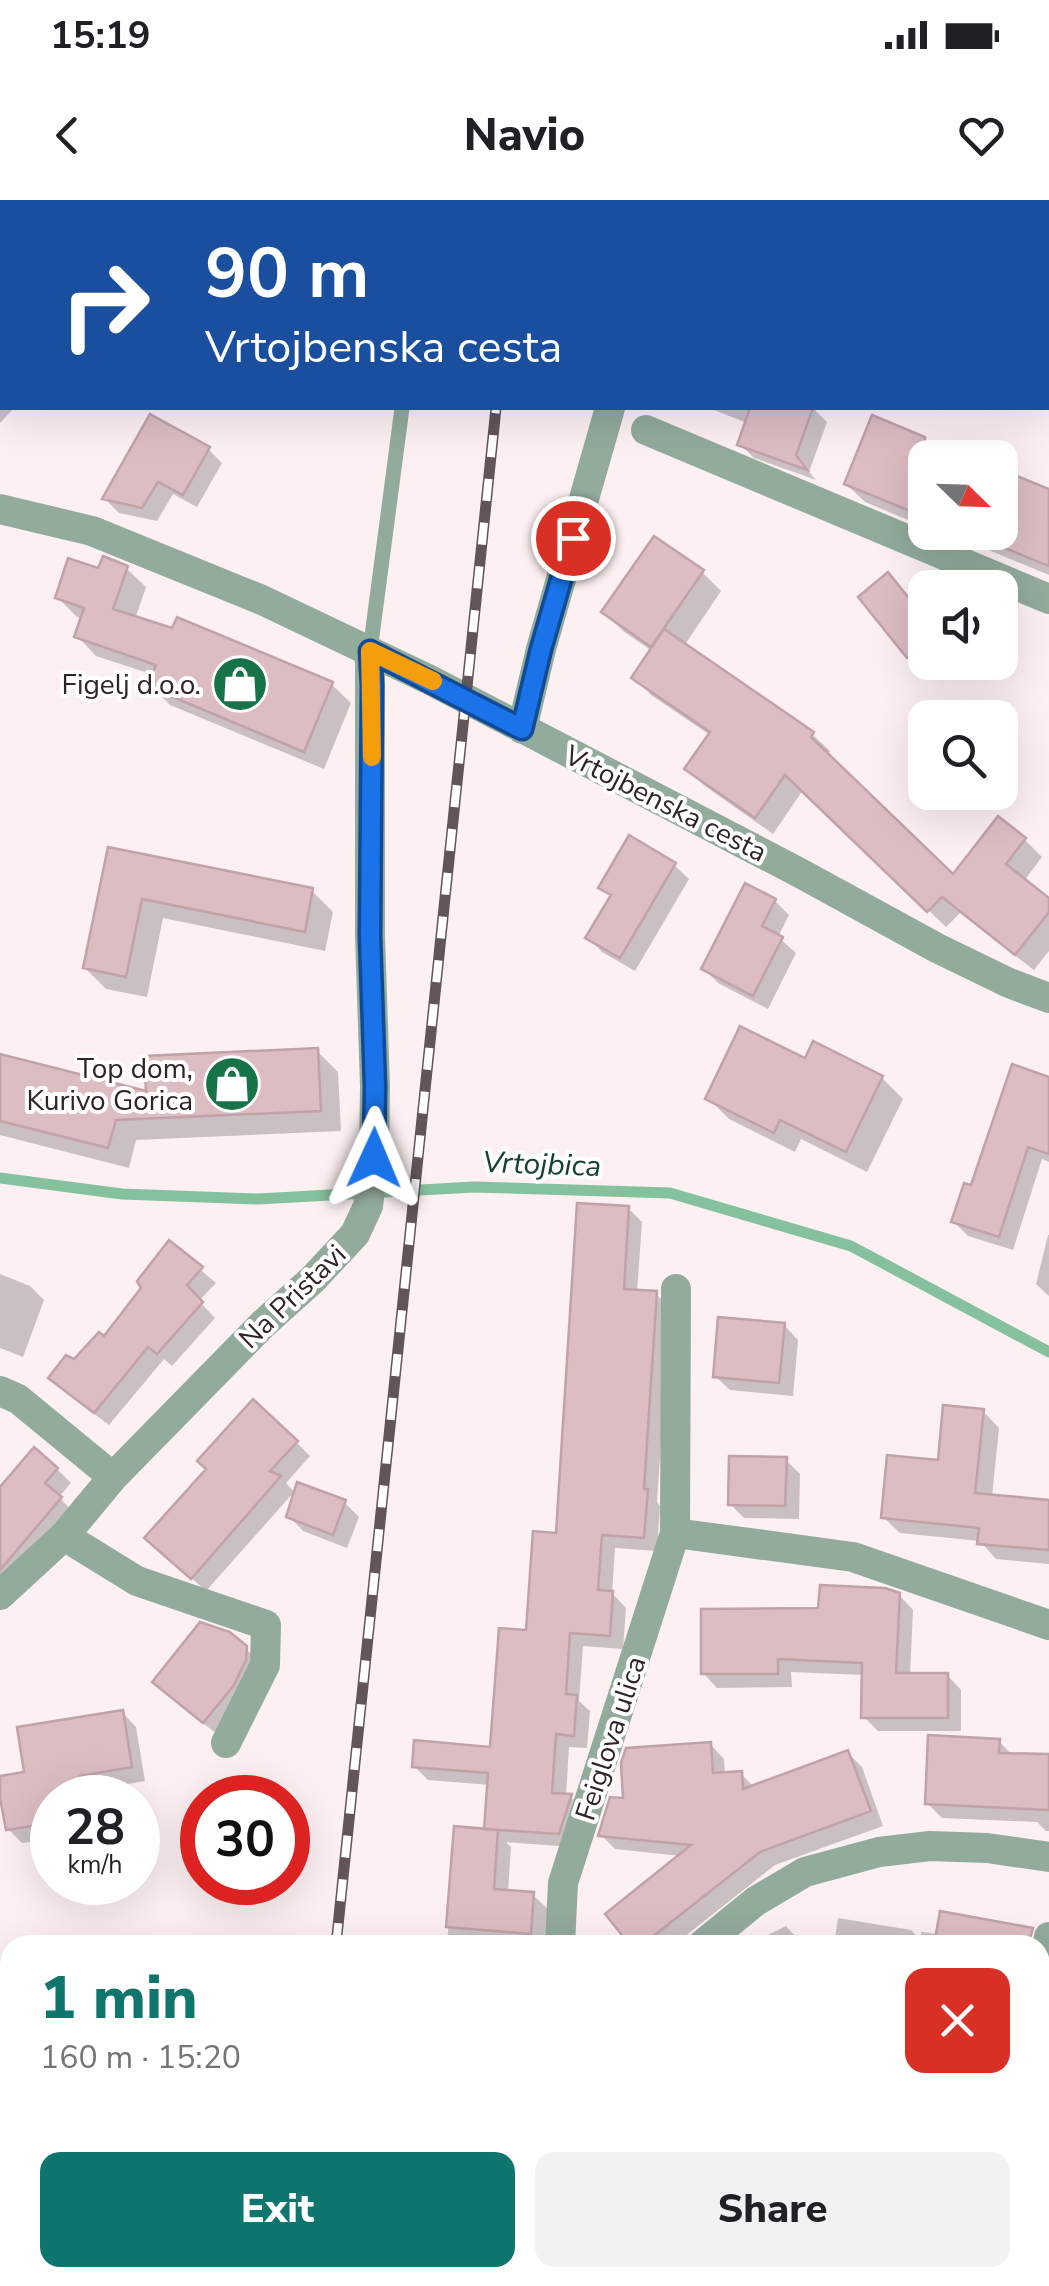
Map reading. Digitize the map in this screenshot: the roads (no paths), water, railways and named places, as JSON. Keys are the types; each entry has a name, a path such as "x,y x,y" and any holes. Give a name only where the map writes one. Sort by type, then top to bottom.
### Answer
{"street":[{"path":"522,729 609,410"},
{"path":"646,430 1049,599"},
{"name":"Vrtojbenska cesta","path":"0,508 92,531 262,600 522,729 937,948 1049,998"},
{"name":"Na Pristavi","path":"0,1595 64,1536 113,1477 356,1234 368,1206 374,1158 375,1086 370,936 370,651"},
{"name":"Feiglova ulica","path":"560,1935 563,1884 675,1533 676,1289"},
{"path":"0,1391 18,1399 113,1477"},
{"path":"675,1533 854,1557 1049,1625"},
{"path":"64,1536 137,1580 266,1625 264,1665 226,1743"},
{"path":"714,1935 756,1901 805,1872 879,1852 930,1846 987,1848 1049,1858"}],"lane":[{"path":"370,651 402,410"}],"waterway":[{"name":"Vrtojbica","path":"0,1178 122,1194 258,1199 474,1187 670,1193 851,1246 1049,1352"}],"railway":[{"path":"337,1935 496,410"}],"place":[{"name":"Figelj d.o.o.","path":"240,684"},
{"name":"Top dom, Kurivo Gorica","path":"232,1084"}]}
